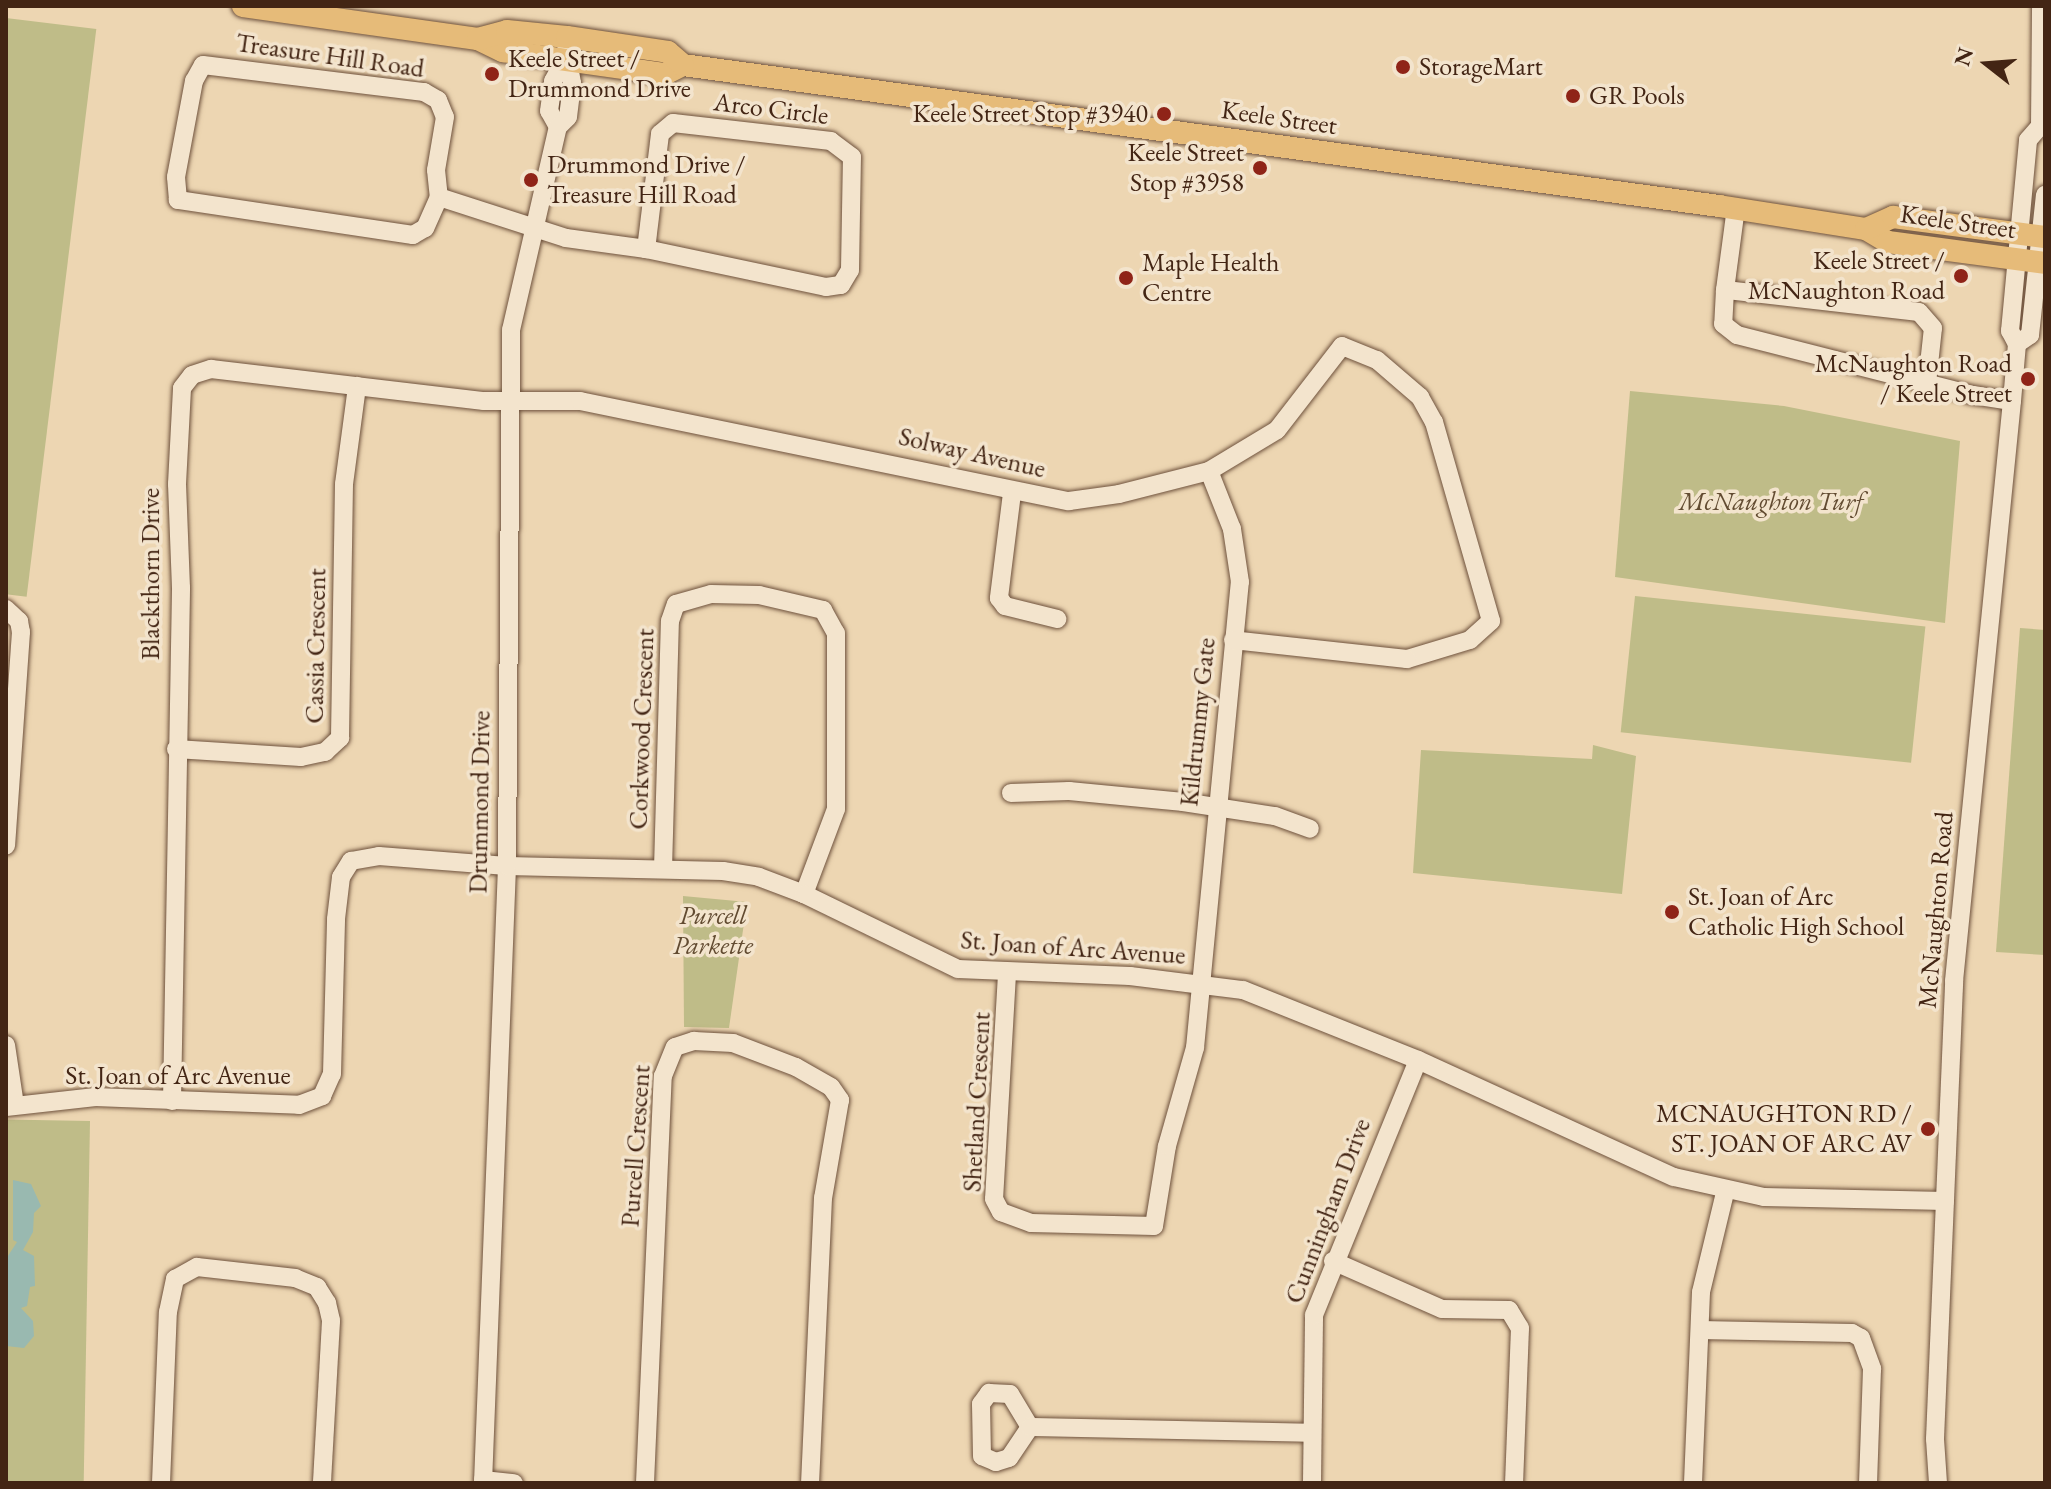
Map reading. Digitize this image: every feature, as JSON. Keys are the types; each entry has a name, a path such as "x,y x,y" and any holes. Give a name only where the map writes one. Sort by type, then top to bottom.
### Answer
{"main road":[{"name":"Keele Street","path":"243,6 478,39 507,31 665,74 683,65 1736,208 1866,229 1888,242 2033,261"},
{"name":"Keele Street","path":"1866,229 1893,217 2035,236"}],"street":[{"name":"McNaughton Road","path":"1938,1483 1954,981 2017,344 2010,331 2033,261 2035,236 2028,140 2043,128 2041,6"},
{"name":"Drummond Drive","path":"483,1482 507,866 514,308 558,127 549,111 553,81 566,48"},
{"name":"Treasure Hill Road","path":"203,65 424,92 438,100 445,117 436,170 439,197 425,228 413,235 178,200 176,177 194,81 203,65"},
{"name":"Arco Circle","path":"535,227 566,238 646,249 804,285 841,285 850,270 852,157 831,141 673,123 660,134 646,249"},
{"name":"McNaughton Road","path":"2035,236 2045,195"},
{"path":"439,197 535,227"},
{"path":"1736,208 1723,324 1737,335 2012,401"},
{"path":"1725,290 1923,314 1933,328 1927,383"},
{"name":"Solway Avenue","path":"513,400 595,403 814,451 918,466 1012,493 1092,500 1209,471 1277,430 1342,346 1377,360 1420,397 1434,422 1463,534 1492,613 1486,630 1470,640 1407,659 1233,640"},
{"name":"Blackthorn Drive","path":"172,1101 182,388 192,375 211,369 513,400"},
{"name":"Cassia Crescent","path":"176,749 301,757 325,752 340,738 344,484 357,386"},
{"name":"Kildrummy Gate","path":"1201,984 1215,807 1240,582 1237,551 1209,471"},
{"path":"1012,493 999,598 1005,606 1057,619"},
{"name":"Corkwood Crescent","path":"663,869 670,621 676,604 711,594 759,595 823,610 836,633 836,809 804,894"},
{"path":"6,609 19,621 21,632 8,776 6,845"},
{"path":"1011,793 1069,791 1215,807 1275,816 1310,829"},
{"name":"St. Joan of Arc Avenue","path":"10,1106 95,1097 299,1105 322,1096 332,1074 336,919 341,877 351,861 379,856 507,866 663,869 759,877 804,894 935,961 1007,974 1201,984 1268,998 1418,1060 1674,1177 1764,1197 1945,1201"},
{"name":"Shetland Crescent","path":"1007,974 994,1199 1011,1219 1031,1223 1154,1226 1167,1146 1195,1048 1201,984"},
{"name":"Purcell Crescent","path":"645,1483 663,1076 675,1047 694,1041 733,1043 796,1067 831,1087 840,1100 823,1198 810,1483"},
{"path":"6,1045 10,1106"},
{"name":"Cunningham Drive","path":"1312,1483 1311,1338 1333,1261 1418,1060"},
{"path":"1693,1483 1705,1267 1726,1189"},
{"path":"1333,1261 1442,1309 1509,1310 1520,1328 1514,1483"},
{"path":"161,1483 168,1312 175,1279 197,1267 295,1278 317,1287 327,1303 331,1321 322,1483"},
{"path":"1700,1330 1852,1333 1861,1338 1872,1369 1868,1483"},
{"path":"1030,1427 1312,1433"},
{"path":"483,1482 514,1483"}],"green space":[{"path":"6,18 96,29 27,597 6,594"},
{"name":"McNaughton Turf","path":"1630,391 1784,406 1960,441 1945,623 1615,577"},
{"path":"1635,596 1925,627 1911,763 1621,732"},
{"path":"2020,628 2045,630 2045,955 1996,952"},
{"path":"1593,745 1636,756 1622,894 1413,873 1421,750 1592,759"},
{"name":"Purcell Parkette","path":"683,896 747,902 729,1028 684,1027"},
{"path":"6,1120 90,1121 84,1483 6,1482"}],"water":[{"path":"13,1180 31,1184 41,1206 34,1213 33,1232 23,1250 34,1256 35,1286 30,1287 27,1306 21,1308 33,1321 34,1336 24,1348 6,1346 6,1259 17,1242 13,1240"}],"place":[{"name":"StorageMart","path":"1403,67"},
{"name":"Keele Street / Drummond Drive","path":"492,74"},
{"name":"GR Pools","path":"1573,96"},
{"name":"Keele Street Stop #3940","path":"1164,114"},
{"name":"Keele Street Stop #3958","path":"1260,168"},
{"name":"Drummond Drive / Treasure Hill Road","path":"531,180"},
{"name":"Keele Street / McNaughton Road","path":"1961,276"},
{"name":"Maple Health Centre","path":"1126,278"},
{"name":"McNaughton Road / Keele Street","path":"2028,379"},
{"name":"St. Joan of Arc Catholic High School","path":"1672,912"},
{"name":"MCNAUGHTON RD / ST. JOAN OF ARC AV","path":"1928,1129"}]}
